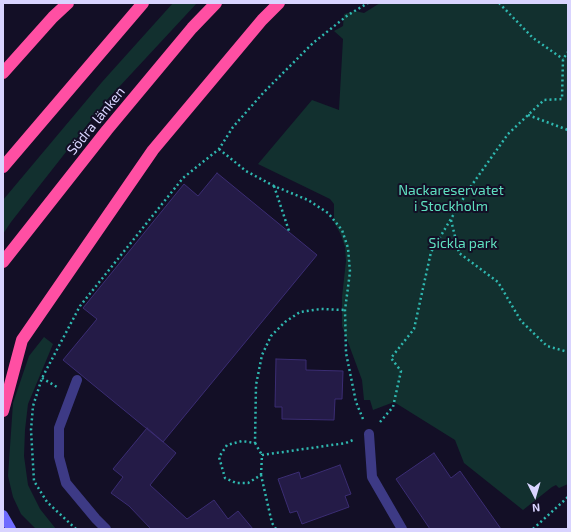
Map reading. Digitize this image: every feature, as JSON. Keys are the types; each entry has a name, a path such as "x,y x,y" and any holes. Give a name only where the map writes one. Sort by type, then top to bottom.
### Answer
{"highway":[{"path":"3,72 52,17 68,3"},
{"path":"3,167 143,3"},
{"name":"Södra länken","path":"3,262 107,130 192,28 216,3"},
{"path":"3,411 22,340 153,150 262,20 279,3"}],"main road":[{"path":"3,515 11,529"}],"street":[{"path":"77,380 59,428 59,457 66,483 106,529"},
{"path":"369,434 372,478 402,529"}],"path":[{"path":"76,529 47,502 34,481 31,430 33,406 42,378 80,306 183,178 219,149 233,127 264,92 313,43 348,15 368,3"},
{"path":"499,3 533,38 563,59"},
{"path":"393,407 400,371 392,358 414,329 431,252 469,189 503,140 544,100 562,99 563,59 568,52"},
{"path":"528,115 568,130"},
{"path":"219,149 246,171 274,186 308,200 328,213 342,230 348,248 350,272 345,310 346,353 356,402 369,434"},
{"path":"274,186 289,231"},
{"path":"451,220 459,253 498,282 521,321 547,346 568,352"},
{"path":"276,529 272,523 261,474 262,455 255,443 256,384 262,355 271,336 285,322 300,312 321,309 345,310"},
{"path":"255,443 242,441 227,445 219,457 225,478 236,483 248,483 261,474"},
{"path":"262,455 346,443"},
{"path":"533,529 568,497"}],"green space":[{"path":"173,3 197,3 106,101 3,234 3,200 102,82"},
{"name":"Nackareservatet i Stockholm","path":"380,3 568,3 568,484 559,488 556,485 552,487 523,510 464,463 455,440 394,402 373,410 370,400 364,400 362,380 342,326 342,297 346,261 345,247 334,222 334,204 330,199 258,164 312,100 339,110 343,39 334,31 343,26 344,14 355,11 364,13"},
{"path":"44,337 53,344 28,404 24,456 28,485 40,509 56,529 36,529 21,514 13,497 8,476 13,403 29,356"}],"building":[{"path":"217,173 317,255 163,442 63,360 97,319 83,308 184,184 198,196"},
{"path":"276,359 306,360 306,370 343,371 342,399 335,399 334,420 282,419 282,407 275,407"},
{"path":"147,428 176,453 150,485 187,519 214,500 228,519 238,511 253,529 151,529 129,506 111,493 123,477 113,469"},
{"path":"434,453 451,478 460,471 501,529 430,529 396,479"},
{"path":"340,465 351,494 345,496 349,507 302,524 297,511 290,513 278,479 299,472 301,479"}],"park label":[{"name":"Sickla park","path":"463,243"}]}
